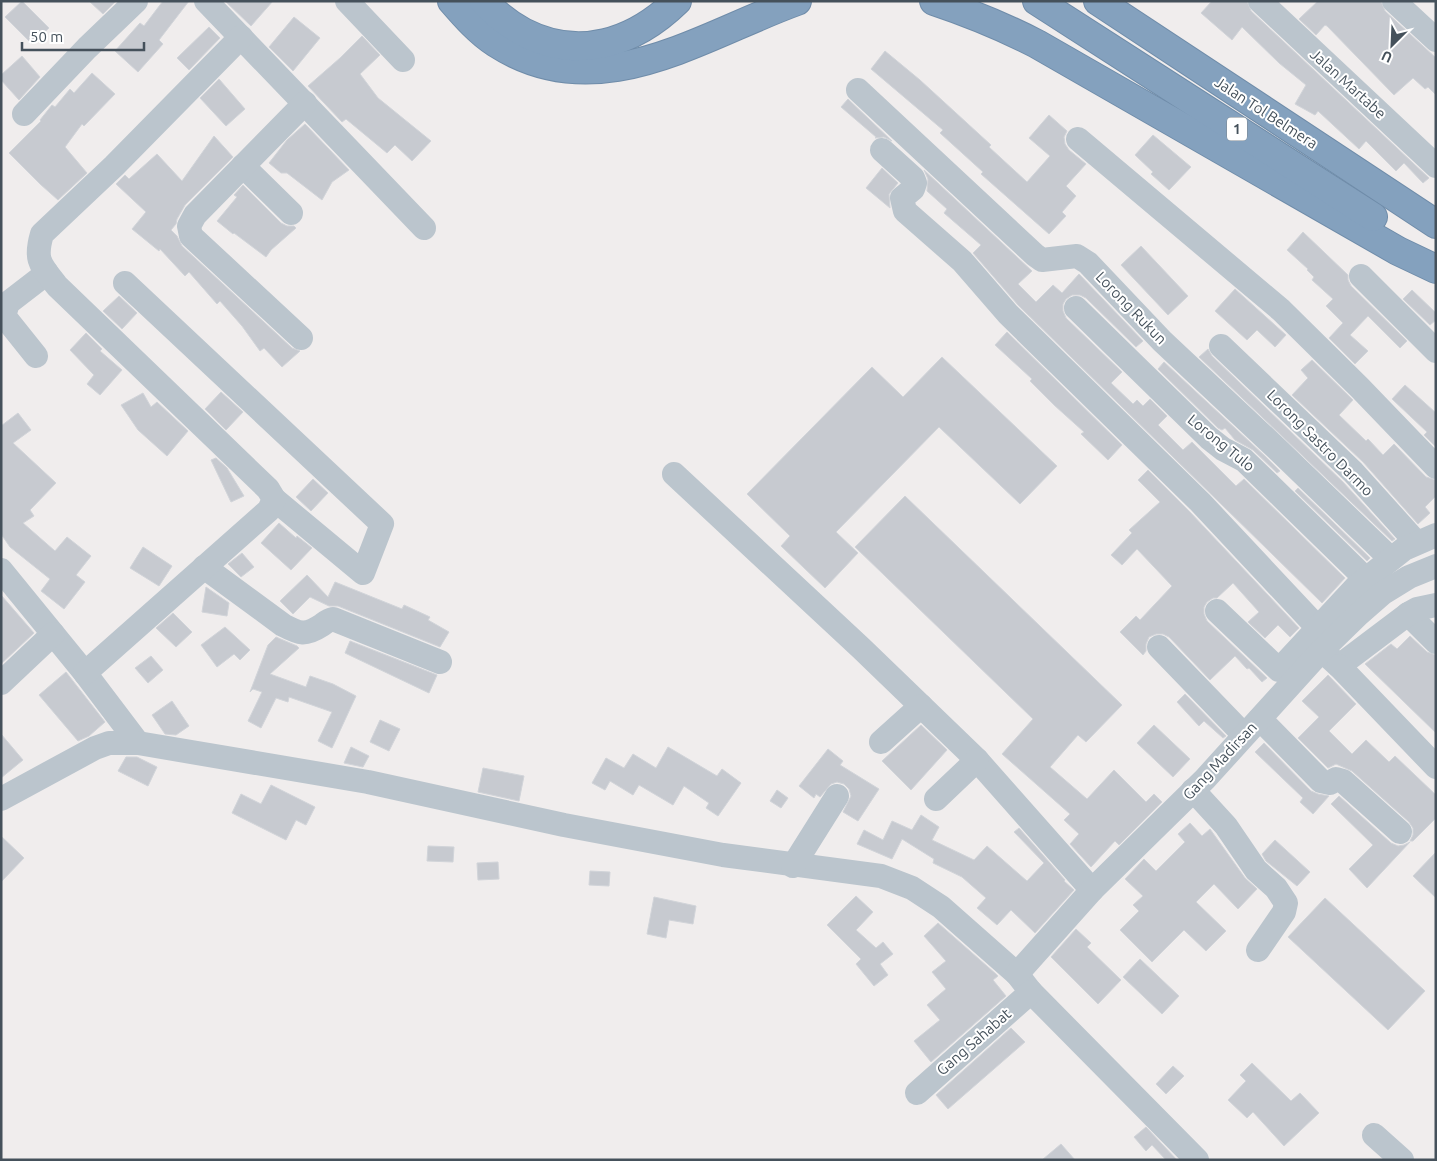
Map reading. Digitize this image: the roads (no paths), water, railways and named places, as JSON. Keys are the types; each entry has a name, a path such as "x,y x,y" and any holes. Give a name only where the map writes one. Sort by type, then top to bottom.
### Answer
{"highway":[{"path":"452,1 473,24 496,42 520,56 545,65 569,69 596,70 620,68 646,61 694,44 798,1"},
{"path":"484,1 490,9 512,26 533,37 559,45 584,46 606,44 645,28 657,20 677,1"},
{"path":"934,1 1004,27 1037,44 1398,250 1436,269"},
{"name":"1","path":"1038,1 1436,257"},
{"name":"Jalan Tol Belmera","path":"1098,1 1436,224"}],"street":[{"path":"24,114 87,48 136,1"},
{"path":"206,1 424,228"},
{"path":"347,1 403,60"},
{"name":"Jalan Martabe","path":"1260,1 1436,166"},
{"path":"1394,1 1436,40"},
{"path":"125,283 382,524 363,573 274,499 268,489 64,293 41,265 38,249 42,234 114,166 241,37"},
{"name":"Lorong Rukun","path":"858,90 1035,255 1042,260 1078,256 1088,263 1162,341 1276,447 1391,559"},
{"path":"301,338 191,236 189,226 195,215 305,103"},
{"path":"1078,139 1281,310 1436,467"},
{"path":"882,150 913,178 915,183 914,189 902,198 905,211 962,261 1008,314 1200,502 1326,648 1436,767"},
{"path":"243,166 291,213"},
{"path":"36,356 4,316 4,311 8,303 47,273"},
{"path":"1361,276 1436,351"},
{"name":"Lorong Tulo","path":"1076,308 1209,438 1223,449 1244,460 1366,579"},
{"name":"Lorong Sastro Darmo","path":"1221,346 1426,539"},
{"path":"674,474 854,641 977,760 1092,890"},
{"path":"86,673 269,510 274,499"},
{"path":"1326,648 1356,587 1404,549 1426,539"},
{"name":"Gang Madirsan","path":"1024,983 1092,890 1193,790 1252,727 1286,677 1326,648 1383,593 1409,577 1436,566"},
{"path":"204,567 283,625 295,631 302,633 311,632 328,620 333,619 440,662"},
{"path":"1,570 86,673 138,743"},
{"path":"1326,648 1408,614 1417,608 1436,605"},
{"path":"1217,610 1286,677"},
{"path":"1408,614 1436,642"},
{"path":"1,683 53,634"},
{"path":"1159,647 1252,727 1322,781 1330,783 1336,779 1343,781 1400,832"},
{"path":"881,742 921,706"},
{"path":"1,799 95,748 109,743 138,743 368,782 564,825 723,855 794,866 881,876 912,888 941,906 1024,983 1197,1160"},
{"path":"936,799 977,760"},
{"path":"1193,790 1226,826 1256,870 1276,888 1286,903 1284,912 1258,950"},
{"path":"794,866 837,796"},
{"name":"Gang Sahabat","path":"917,1093 1024,983"},
{"path":"1374,1135 1402,1160"}]}
